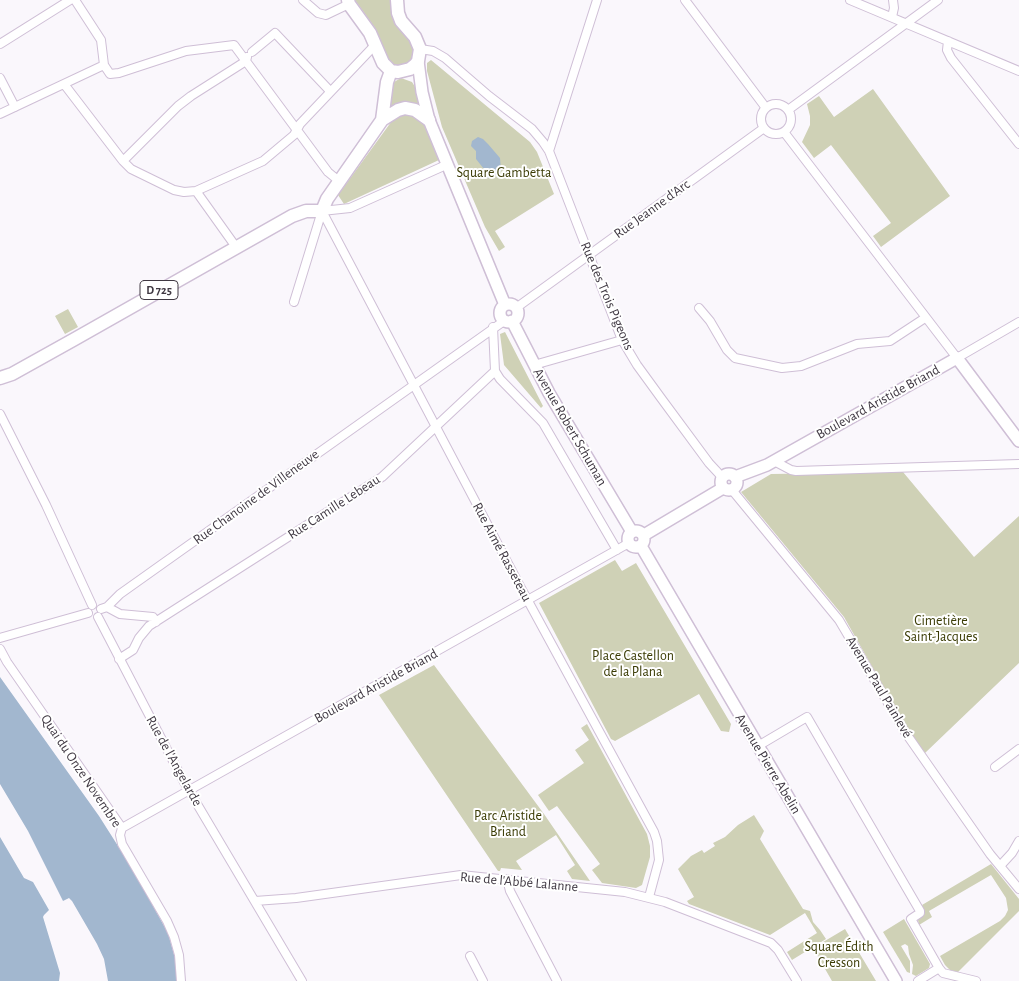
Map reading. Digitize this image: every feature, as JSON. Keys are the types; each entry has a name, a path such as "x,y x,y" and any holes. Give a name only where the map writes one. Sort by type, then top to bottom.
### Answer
{"main road":[{"path":"398,1 401,21 415,37 419,55 422,92 429,120 446,165 517,317 508,321"},
{"path":"348,2 364,23 376,44 383,63 412,80 422,92"},
{"path":"382,120 387,82 397,71 410,69 419,55"},
{"path":"322,211 327,198 382,120 405,108 416,110 429,120"},
{"name":"D 725","path":"0,378 12,374 292,216 306,211 322,211"},
{"name":"Avenue Robert Schuman","path":"508,321 636,539"},
{"path":"956,358 1019,441"},
{"name":"Boulevard Aristide Briand","path":"636,539 726,485 737,484 735,477 774,461 956,358"},
{"name":"Avenue Pierre Abelin","path":"636,539 896,981"}],"street":[{"path":"0,44 70,0"},
{"path":"75,0 101,40 104,65 110,74 119,74 175,54 234,45 248,56 297,130 328,172 339,181"},
{"path":"303,0 318,13 326,15 348,2"},
{"path":"548,151 597,0"},
{"path":"685,0 766,108"},
{"path":"850,0 1019,71"},
{"path":"892,17 893,0"},
{"path":"788,110 938,0"},
{"path":"122,161 178,106 248,56 276,33 330,92"},
{"path":"948,41 948,50 951,58 1019,144"},
{"path":"64,84 130,169 174,190 184,192 196,191 263,161 294,134 300,124 376,44"},
{"path":"419,55 433,51 445,58 489,96 532,129 548,151"},
{"path":"0,114 104,65"},
{"path":"0,78 16,106"},
{"path":"775,104 788,110 791,120 784,132 780,134 771,133 764,128 761,120 763,111 766,108 775,104"},
{"name":"Rue Jeanne d'Arc","path":"511,307 589,255 764,128"},
{"path":"784,132 956,358"},
{"name":"Rue des Trois Pigeons","path":"548,151 622,340 656,392 726,485"},
{"path":"294,302 322,211 350,208 446,165"},
{"path":"196,191 236,247"},
{"name":"Rue Aimé Rasseteau","path":"322,211 528,600 654,832 659,860 650,897"},
{"path":"699,308 710,321 727,350 735,358 782,368 802,366 857,344 890,340 925,318"},
{"path":"413,384 493,327 508,321"},
{"name":"Boulevard Aristide Briand","path":"956,358 1019,322"},
{"path":"493,327 496,371 500,379 542,423 616,550"},
{"path":"534,365 622,340"},
{"name":"Rue Camille Lebeau","path":"152,624 382,477 496,371"},
{"name":"Rue Chanoine de Villeneuve","path":"102,611 120,594 413,384"},
{"path":"0,414 39,491 92,605"},
{"path":"774,461 791,470 1019,464"},
{"name":"Avenue Paul Painlevé","path":"726,485 839,620 905,732 1000,866 1019,889"},
{"name":"Boulevard Aristide Briand","path":"122,828 636,539"},
{"path":"92,605 97,605 102,611"},
{"path":"88,613 92,605"},
{"path":"88,613 92,617 102,611 153,617 152,624 139,638 133,650 119,659"},
{"name":"Rue de l'Angelarde","path":"102,611 119,659 189,791 302,981"},
{"path":"0,638 88,613"},
{"name":"Quai du Onze Novembre","path":"0,648 7,662 122,828 120,835 122,844 167,921 174,937 179,955 182,981"},
{"path":"758,746 807,717 920,910 920,913 910,919 939,968 943,973 976,981"},
{"path":"995,767 1019,749"},
{"path":"1000,866 1012,853 1019,840"},
{"name":"Rue de l'Abbé Lalanne","path":"255,901 296,898 460,875 625,892 650,897 766,940 775,946 797,981"},
{"path":"507,879 510,891 556,981"},
{"path":"470,956 483,981"},
{"path":"918,981 939,968"}],"green space":[{"path":"355,0 391,0 415,51 413,58 408,63 395,66 389,62 385,57 375,28"},
{"name":"Square Gambetta","path":"431,60 530,142 537,152 554,194 495,231 505,247 499,251 485,227 442,127 427,71 427,63"},
{"path":"401,78 412,82 417,90 424,112 389,112 392,85"},
{"path":"873,89 950,196 881,247 873,236 891,223 831,145 814,158 802,142 810,125 807,104 819,96 834,117"},
{"name":"Square Gambetta","path":"409,111 427,125 439,160 344,204 338,195 394,118"},
{"path":"68,309 78,327 65,334 55,316"},
{"path":"505,332 543,406 541,408 504,365 500,334"},
{"name":"Cimetière Saint-Jacques","path":"903,472 974,557 1019,516 1019,663 925,753 910,734 844,617 741,492 771,474"},
{"name":"Place Castellon de la Plana","path":"615,560 622,571 636,563 731,724 729,732 721,731 699,694 615,741 611,739 539,603"},
{"name":"Parc Aristide Briand","path":"434,665 544,814 590,881 572,879 567,871 575,865 556,835 516,861 522,870 501,868 498,871 379,695"},
{"path":"587,724 647,834 650,857 642,885 636,888 602,883 592,870 600,864 557,806 549,811 538,795 584,763 575,750 589,740 581,728"},
{"path":"754,815 764,831 760,839 803,909 810,911 813,922 826,939 792,960 787,952 817,933 805,913 770,935 689,904 687,901 694,897 678,869 691,856 702,850 704,853 715,846 713,843 725,837 738,825"},
{"path":"991,864 1019,899 1019,911 958,972 950,970 940,956 1000,921 1008,910 1006,898 991,875 929,911 932,917 919,925 918,920 925,913 922,905"},
{"path":"904,919 930,964 929,968 916,976 912,974 913,965 908,946 905,944 901,946 910,961 910,973 907,972 883,932"},
{"name":"Square Édith Cresson","path":"845,929 876,981 832,981 813,948"}],"water":[{"path":"478,137 483,139 500,158 501,171 492,178 488,178 484,173 480,174 484,169 476,159 476,151 471,146 472,141"},
{"path":"0,677 99,816 132,868 168,933 175,958 177,981 108,981 104,959 97,944 72,901 69,898 63,901 28,831 0,784"},
{"path":"0,837 24,878 33,882 49,910 43,917 60,973 59,981 0,981"}]}
